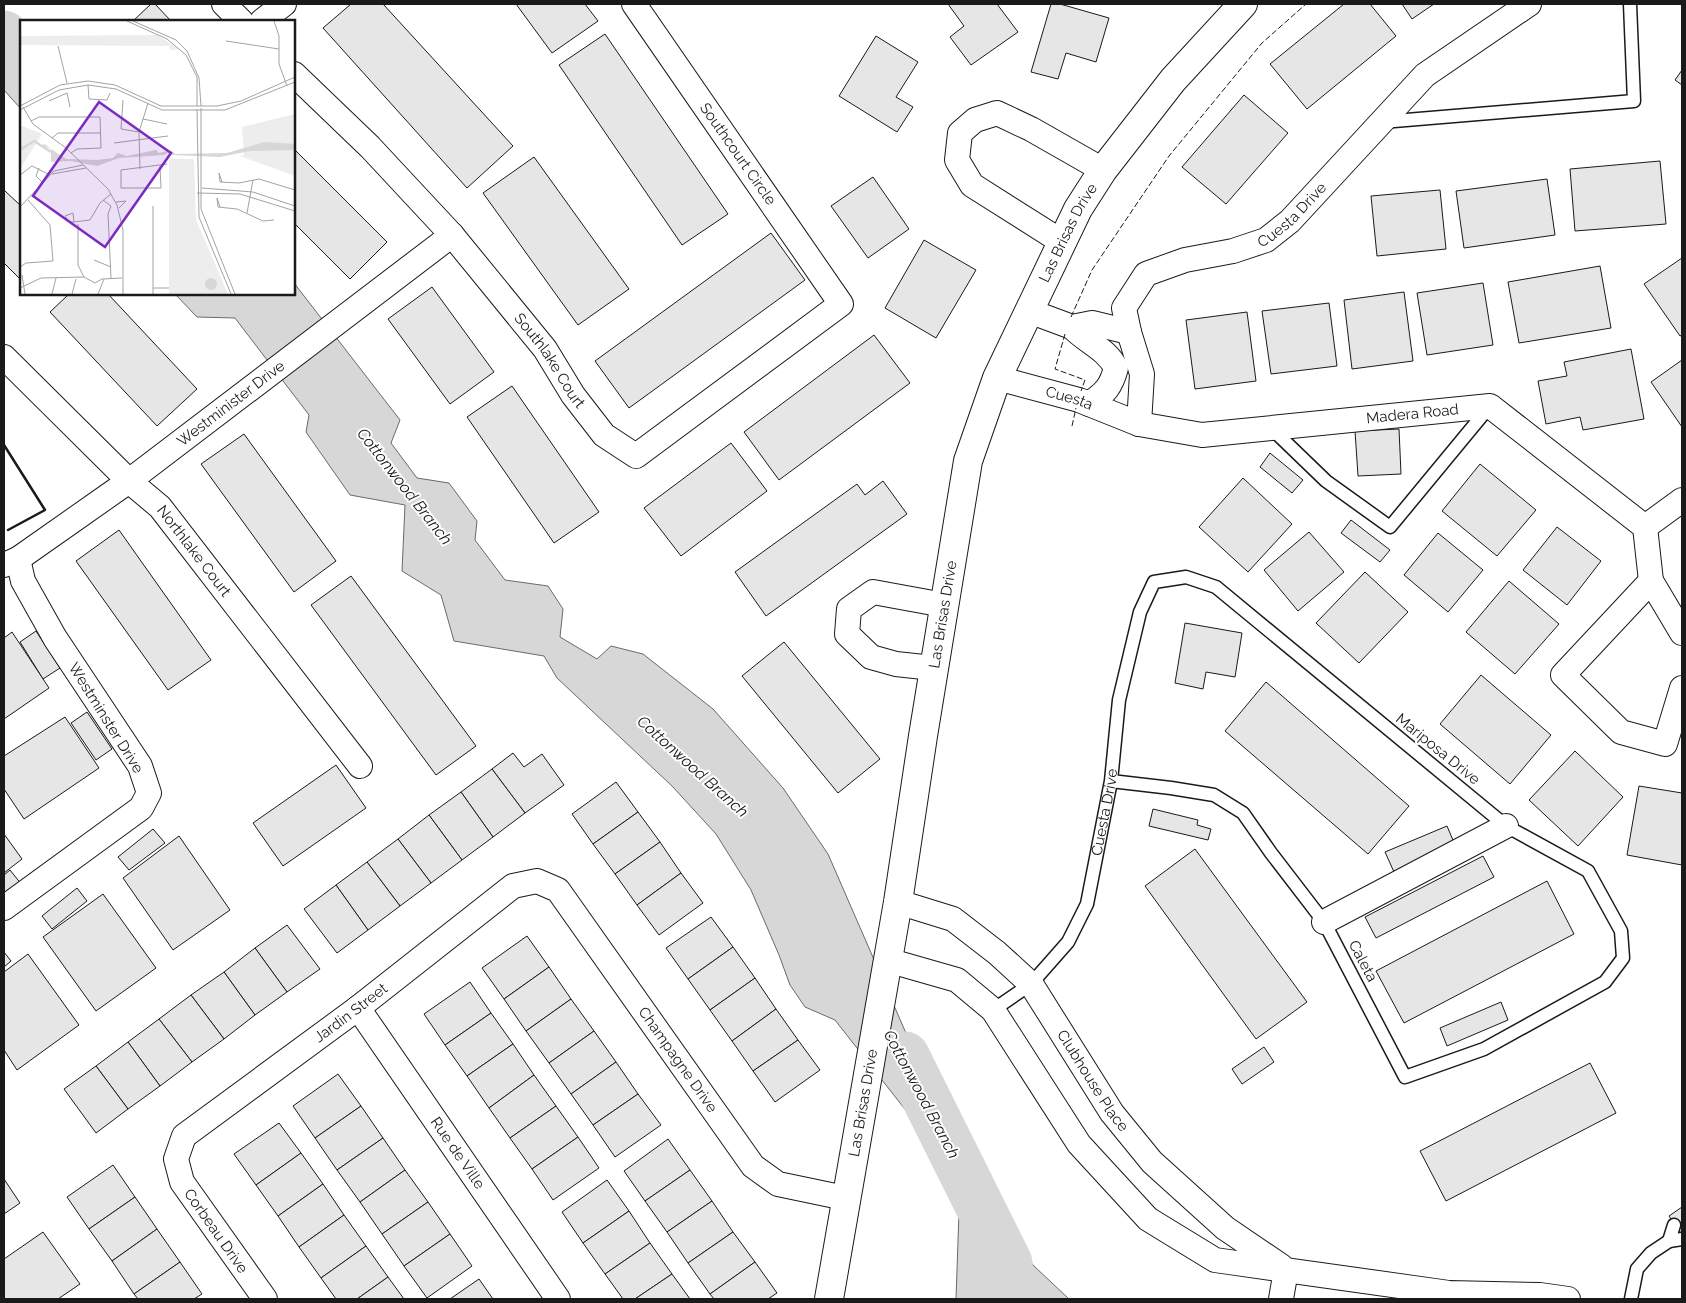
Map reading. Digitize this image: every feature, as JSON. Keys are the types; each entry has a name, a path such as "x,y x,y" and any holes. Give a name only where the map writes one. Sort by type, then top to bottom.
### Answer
{"street":[{"path":"224,4 240,20"},
{"path":"263,20 284,4"},
{"name":"Southcourt Circle","path":"634,4 841,304"},
{"name":"Las Brisas Drive","path":"829,1299 886,960 898,902 968,461 997,378 1078,209 1103,170 1173,80 1243,4"},
{"name":"Cuesta Drive","path":"1139,424 1142,374 1124,308 1146,274 1185,260 1234,250 1266,240 1290,221 1425,76 1529,4"},
{"name":"Southlake Court","path":"295,75 370,147 452,235 545,349 573,395 604,435 636,456 841,304"},
{"path":"1062,242 972,185 957,160 960,133 975,120 996,113 1031,129 1103,170"},
{"name":"Westminister Drive","path":"11,562 129,481 452,235"},
{"path":"1029,311 1072,327 1081,336 1097,346 1113,362 1116,368 1112,381 1104,393 1089,404"},
{"path":"1072,327 1092,323 1129,332"},
{"name":"Northlake Court","path":"4,357 129,481 160,507 360,766"},
{"name":"Cuesta","path":"997,378 1089,404 1139,424"},
{"path":"1490,406 1645,527 1651,581 1682,633"},
{"name":"Madera Road","path":"1139,424 1202,435 1490,406"},
{"path":"1645,527 1682,500"},
{"name":"Westminster Drive","path":"4,908 141,808 149,793 140,766 55,638 11,562"},
{"path":"1651,581 1563,675 1621,732 1665,744 1682,688"},
{"path":"934,668 896,664 871,657 847,634 849,609 873,592 944,605"},
{"path":"1324,922 1506,826"},
{"name":"Jardin Street","path":"176,1160 184,1136 358,1008 513,886 537,881"},
{"name":"Champagne Drive","path":"537,881 558,890 753,1166 778,1184 846,1198"},
{"name":"Clubhouse Place","path":"898,902 953,919 997,953 1030,984 1112,1113 1152,1162 1225,1228 1286,1270"},
{"name":"Clubhouse Place","path":"886,960 957,980 993,1010 1079,1144 1148,1219 1215,1260 1449,1296 1540,1295 1568,1299"},
{"name":"Rue de Ville","path":"358,1008 558,1299"},
{"name":"Corbeau Drive","path":"176,1160 182,1182 265,1299"},
{"path":"1281,1299 1286,1270"}],"lane":[{"path":"1382,122 1634,101 1630,4"},
{"path":"1271,428 1326,481 1390,527 1490,406"},
{"name":"Mariposa Drive","path":"1154,582 1186,577 1216,587 1506,826 1588,871 1622,931 1623,958 1606,982 1590,991"},
{"name":"Cuesta Drive","path":"993,1010 1030,984 1068,942 1087,904 1111,781 1119,700 1140,612 1154,582"},
{"name":"Caleta","path":"1111,781 1214,795 1243,813 1324,922 1405,1077 1484,1050 1590,991"},
{"path":"1668,1241 1674,1225"},
{"path":"1631,1299 1637,1269 1651,1253 1668,1241 1682,1239"}],"water":[{"path":"4,51 12,59 20,59 20,108 4,90"},
{"path":"295,284 400,420 391,443 417,478 449,483 477,521 475,540 505,580 548,586 563,609 560,637 597,659 611,646 643,654 713,709 783,788 828,854 919,1063 942,1135 997,1223 1034,1266 1069,1299 956,1299 959,1212 911,1117 835,1020 805,1007 790,985 751,890 716,834 672,786 557,678 544,656 454,641 441,595 402,571 405,505 350,495 306,432 309,415 235,318 197,317 176,295 295,295"}],"building":[{"path":"151,4 155,4 170,20 134,20"},
{"path":"351,4 383,4 513,146 467,188 323,28"},
{"path":"516,4 585,4 598,21 552,53"},
{"path":"948,4 997,4 1018,32 971,65 950,37 964,26"},
{"path":"1051,4 1060,4 1109,18 1096,62 1066,53 1058,79 1031,72"},
{"path":"1344,4 1370,4 1396,36 1307,109 1270,64"},
{"path":"1402,4 1434,4 1412,19"},
{"path":"605,34 728,214 682,245 559,65"},
{"path":"876,36 918,62 896,97 913,107 897,132 839,96"},
{"path":"1682,70 1682,85 1675,80"},
{"path":"1244,95 1288,133 1226,204 1182,167"},
{"path":"295,150 387,242 350,279 295,224"},
{"path":"534,157 629,289 578,325 483,193"},
{"path":"1660,161 1666,224 1575,231 1570,169"},
{"path":"873,177 909,229 868,258 831,206"},
{"path":"1547,179 1555,235 1464,248 1456,191"},
{"path":"4,190 20,205 20,279 4,263"},
{"path":"1440,190 1446,249 1377,256 1371,196"},
{"path":"771,233 805,280 629,408 595,361"},
{"path":"924,240 976,270 936,338 885,308"},
{"path":"1682,258 1682,335 1680,336 1644,284"},
{"path":"1600,266 1611,328 1519,343 1508,282"},
{"path":"1483,283 1493,345 1427,355 1417,293"},
{"path":"432,287 494,372 450,404 388,319"},
{"path":"1404,292 1413,361 1352,369 1344,300"},
{"path":"68,295 109,295 197,389 157,426 50,312"},
{"path":"1329,303 1337,366 1271,374 1262,311"},
{"path":"1247,312 1256,381 1195,389 1186,320"},
{"path":"874,335 910,383 779,480 744,432"},
{"path":"1631,349 1644,419 1583,430 1580,417 1546,424 1538,381 1567,376 1564,362"},
{"path":"1682,360 1682,427 1651,382"},
{"path":"512,386 599,512 554,543 467,417"},
{"path":"1399,429 1401,474 1358,476 1355,431"},
{"path":"244,434 336,561 294,592 201,464"},
{"path":"731,443 767,491 681,556 644,508"},
{"path":"1270,453 1303,480 1292,493 1260,467"},
{"path":"1480,464 1536,510 1497,556 1442,511"},
{"path":"1243,478 1292,524 1248,572 1199,527"},
{"path":"883,481 907,514 766,616 735,572 857,484 865,495"},
{"path":"1351,520 1390,550 1380,562 1341,533"},
{"path":"1557,527 1601,561 1567,605 1523,570"},
{"path":"119,530 211,660 168,690 76,561"},
{"path":"1309,532 1344,572 1298,611 1264,570"},
{"path":"1438,533 1483,570 1448,612 1404,575"},
{"path":"1365,572 1408,612 1359,663 1316,623"},
{"path":"351,576 476,746 436,775 311,605"},
{"path":"1509,581 1559,624 1515,674 1466,632"},
{"path":"1185,623 1242,633 1235,677 1206,672 1203,689 1175,683"},
{"path":"36,631 60,668 43,679 20,642"},
{"path":"12,632 49,688 4,719 4,638"},
{"path":"784,642 880,759 838,793 742,676"},
{"path":"1481,675 1551,735 1510,784 1440,724"},
{"path":"1266,682 1409,806 1368,854 1225,731"},
{"path":"87,712 112,749 96,760 71,723"},
{"path":"65,717 99,768 24,819 4,789 4,756"},
{"path":"1575,751 1623,797 1578,846 1529,800"},
{"path":"513,753 524,767 542,754 564,785 525,813 492,769"},
{"path":"336,765 366,808 283,866 253,823"},
{"path":"492,769 525,813 493,837 461,792"},
{"path":"616,782 638,812 593,844 572,814"},
{"path":"1639,786 1682,793 1682,865 1627,855"},
{"path":"461,792 493,837 462,860 429,815"},
{"path":"1153,809 1198,820 1197,825 1211,829 1208,840 1149,826"},
{"path":"638,812 660,842 615,874 593,844"},
{"path":"429,815 462,860 431,883 398,839"},
{"path":"1447,826 1455,845 1394,872 1385,852"},
{"path":"153,829 165,843 129,870 118,857"},
{"path":"4,834 22,859 4,873"},
{"path":"179,836 230,910 173,950 123,878"},
{"path":"398,839 431,883 400,906 367,862"},
{"path":"660,842 681,873 637,905 615,874"},
{"path":"1195,849 1307,1002 1256,1039 1145,886"},
{"path":"1483,856 1494,877 1376,938 1365,917"},
{"path":"367,862 400,906 368,930 336,885"},
{"path":"10,870 22,885 4,900 4,875"},
{"path":"681,873 703,903 659,935 637,905"},
{"path":"1547,881 1574,934 1404,1023 1376,971"},
{"path":"336,885 368,930 337,953 304,909"},
{"path":"77,888 87,901 52,929 42,916"},
{"path":"103,894 156,968 96,1011 43,937"},
{"path":"711,917 733,947 688,979 666,948"},
{"path":"287,925 320,969 287,992 255,948"},
{"path":"527,936 549,967 504,999 482,968"},
{"path":"733,947 755,978 710,1010 688,979"},
{"path":"255,948 287,992 255,1015 224,972"},
{"path":"4,952 11,961 4,967"},
{"path":"28,954 79,1025 17,1070 4,1050 4,972"},
{"path":"549,967 571,999 526,1031 504,999"},
{"path":"224,972 255,1015 224,1039 191,995"},
{"path":"755,978 776,1009 732,1041 710,1010"},
{"path":"470,982 491,1013 445,1045 424,1014"},
{"path":"191,995 224,1039 192,1062 159,1019"},
{"path":"571,999 594,1031 549,1063 526,1031"},
{"path":"1501,1002 1508,1020 1447,1046 1440,1028"},
{"path":"776,1009 798,1040 753,1071 732,1041"},
{"path":"491,1013 513,1044 467,1076 445,1045"},
{"path":"159,1019 192,1062 160,1086 128,1042"},
{"path":"594,1031 616,1062 571,1094 549,1063"},
{"path":"798,1040 820,1070 775,1102 753,1071"},
{"path":"128,1042 160,1086 128,1109 96,1066"},
{"path":"513,1044 534,1075 489,1108 467,1076"},
{"path":"1264,1047 1274,1062 1242,1084 1232,1069"},
{"path":"616,1062 638,1094 593,1125 571,1094"},
{"path":"1590,1063 1616,1113 1446,1201 1420,1151"},
{"path":"96,1066 128,1109 96,1133 64,1089"},
{"path":"338,1074 361,1106 315,1138 293,1106"},
{"path":"534,1075 556,1106 510,1138 489,1108"},
{"path":"638,1094 661,1125 615,1157 593,1125"},
{"path":"361,1106 383,1138 337,1170 315,1138"},
{"path":"556,1106 578,1137 532,1169 510,1138"},
{"path":"279,1123 301,1153 256,1185 234,1154"},
{"path":"578,1137 599,1168 553,1200 532,1169"},
{"path":"383,1138 405,1170 360,1202 337,1170"},
{"path":"668,1139 690,1170 645,1201 624,1171"},
{"path":"301,1153 323,1184 278,1216 256,1185"},
{"path":"113,1165 135,1197 89,1229 67,1197"},
{"path":"405,1170 428,1202 382,1234 360,1202"},
{"path":"690,1170 712,1201 667,1232 645,1201"},
{"path":"4,1179 20,1203 4,1214"},
{"path":"607,1180 629,1211 583,1243 562,1212"},
{"path":"323,1184 344,1215 299,1247 278,1216"},
{"path":"135,1197 157,1229 112,1261 89,1229"},
{"path":"712,1201 733,1232 688,1263 667,1232"},
{"path":"428,1202 450,1234 404,1266 382,1234"},
{"path":"1682,1207 1682,1236 1669,1216"},
{"path":"629,1211 650,1243 605,1274 583,1243"},
{"path":"344,1215 366,1246 321,1278 299,1247"},
{"path":"157,1229 180,1262 134,1294 112,1261"},
{"path":"43,1232 80,1284 58,1299 4,1299 4,1259"},
{"path":"733,1232 755,1262 710,1294 688,1263"},
{"path":"450,1234 472,1266 427,1298 404,1266"},
{"path":"650,1243 672,1274 635,1299 623,1299 605,1274"},
{"path":"366,1246 388,1277 357,1299 336,1299 321,1278"},
{"path":"180,1262 202,1294 194,1299 138,1299 134,1294"},
{"path":"755,1262 777,1293 768,1299 714,1299 710,1294"},
{"path":"672,1274 690,1299 635,1299"},
{"path":"388,1277 404,1299 357,1299"},
{"path":"479,1279 493,1299 450,1299"}],"waterway":[{"name":"Cottonwood Branch","path":"4,35 20,63"},
{"name":"Cottonwood Branch","path":"905,1056 1008,1263 1011,1299"}],"fence":[{"path":"1071,317 1092,270 1169,156 1262,43 1306,4"},
{"path":"1065,334 1055,369 1085,380 1081,391"},
{"path":"1072,426 1076,408"}],"wall":[{"path":"4,445 45,510 8,530"}]}
